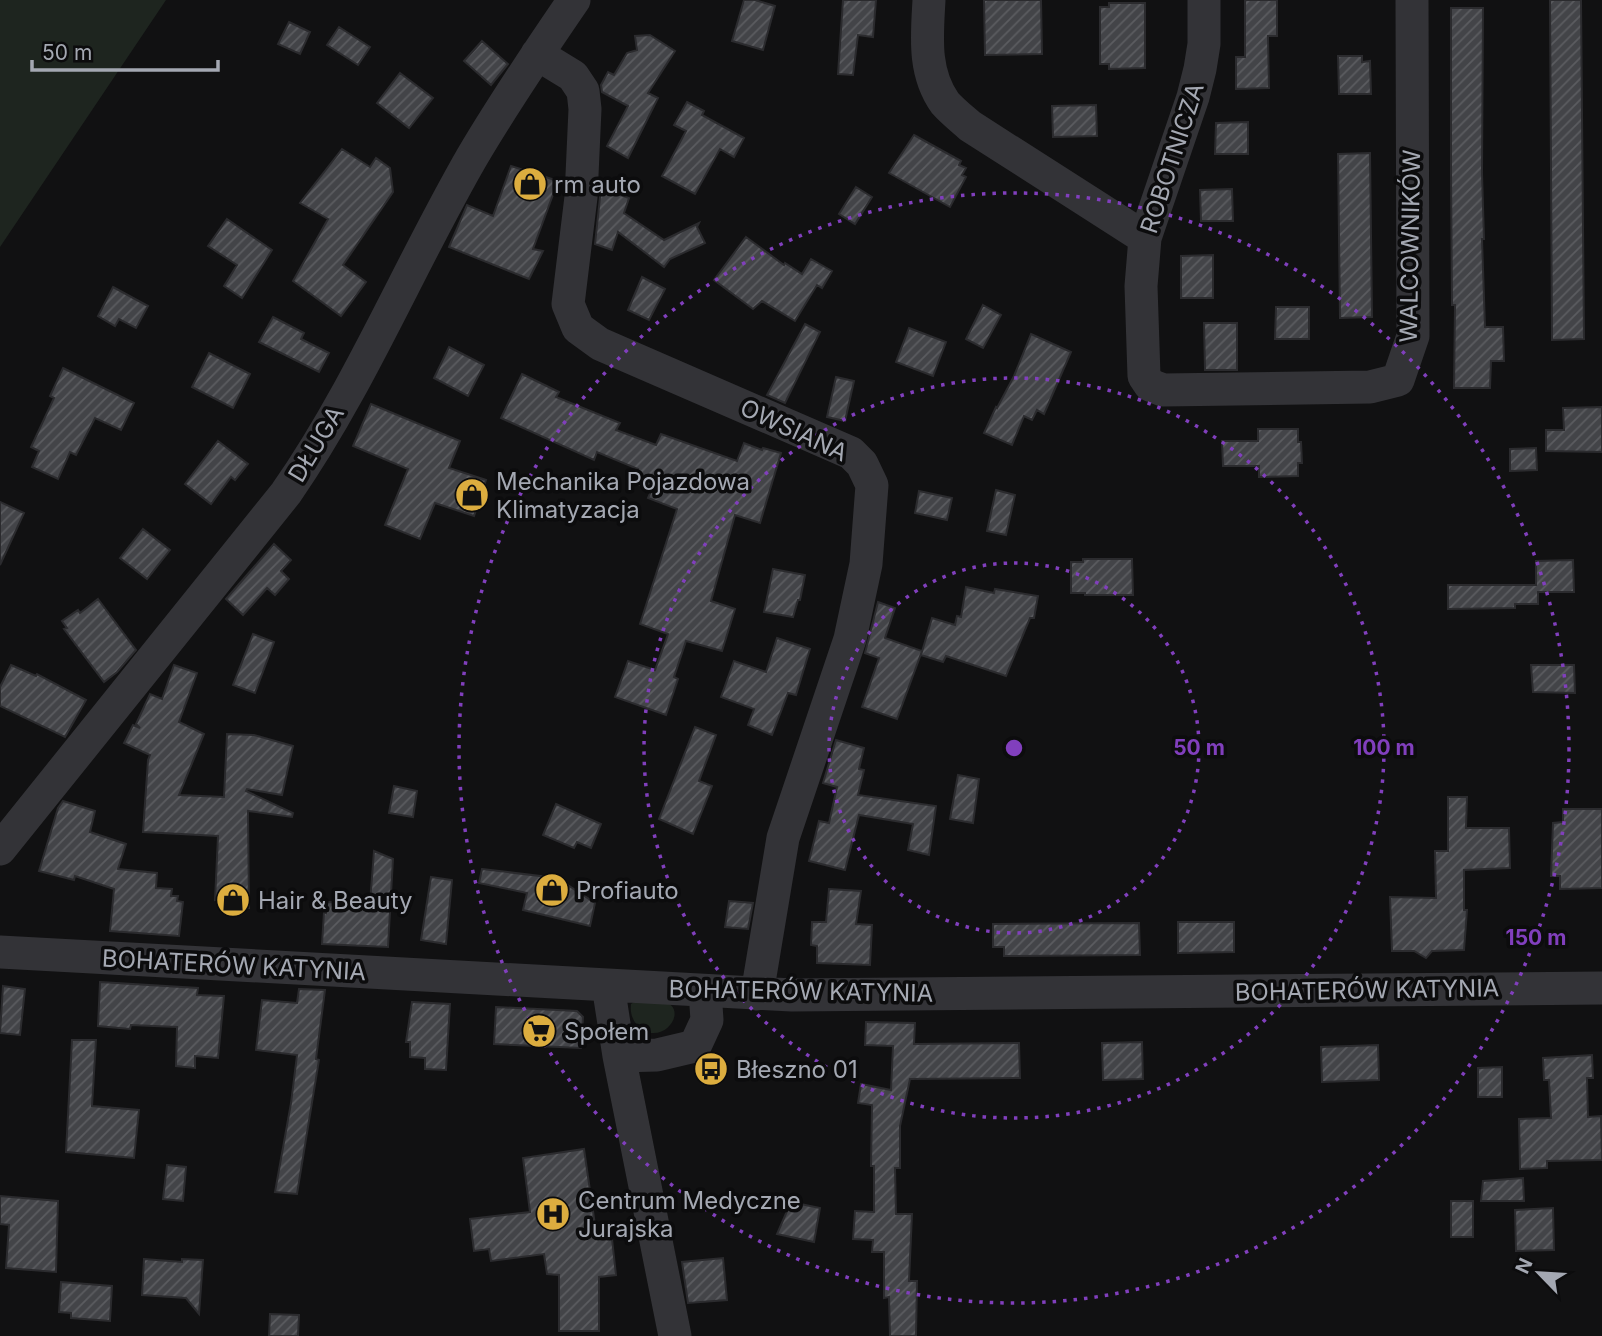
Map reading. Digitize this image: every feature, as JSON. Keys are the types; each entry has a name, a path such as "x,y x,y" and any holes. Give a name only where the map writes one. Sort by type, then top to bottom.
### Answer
{"street":[{"name":"DŁUGA","path":"0,849 301,471 472,158 574,0"},
{"path":"929,0 928,61 932,77 946,103 970,126 1145,238"},
{"name":"ROBOTNICZA","path":"1163,390 1150,385 1143,376 1141,286 1145,238 1200,69 1204,44 1204,0"},
{"name":"WALCOWNIKÓW","path":"1163,390 1370,387 1398,380 1413,336 1412,0"},
{"name":"OWSIANA","path":"537,54 573,76 583,91 585,109 581,197 568,304 578,328 600,344 851,453 862,464 872,485 866,564 850,639 783,838 757,994"},
{"name":"BOHATERÓW KATYNIA","path":"0,952 757,994 1602,988"},
{"path":"608,985 619,1056 675,1336"},
{"path":"619,1056 657,1055 695,1046 707,1020 705,991"}],"shaded area":[{"path":"0,0 166,0 0,247"},
{"path":"637,1000 662,1001 672,1006 675,1012 669,1026 655,1033 646,1032 637,1025 631,1004"}],"building":[{"path":"744,0 775,6 763,50 732,41"},
{"path":"843,0 876,0 873,37 858,35 853,75 838,74"},
{"path":"984,0 1041,0 1042,54 985,55"},
{"path":"1245,0 1277,0 1277,36 1268,36 1269,88 1236,89 1236,57 1245,57"},
{"path":"1550,0 1581,0 1584,339 1552,340"},
{"path":"1109,3 1145,3 1145,68 1109,69 1109,64 1100,64 1100,7 1109,7"},
{"path":"1451,8 1483,8 1482,239 1485,327 1503,327 1504,361 1491,361 1490,388 1454,388"},
{"path":"289,22 310,32 300,54 278,44"},
{"path":"339,27 370,47 358,65 327,45"},
{"path":"650,35 675,51 648,93 658,98 628,158 607,146 628,106 602,92 601,85 608,72 614,75 627,53 637,50 635,36"},
{"path":"482,41 508,64 491,85 464,61"},
{"path":"1338,56 1362,56 1362,62 1370,61 1371,94 1339,94"},
{"path":"400,73 433,98 409,128 377,103"},
{"path":"687,102 704,111 702,115 744,138 734,157 720,149 695,194 662,176 686,131 674,125"},
{"path":"1096,105 1097,136 1053,137 1052,106"},
{"path":"1248,122 1248,154 1215,154 1216,123"},
{"path":"914,135 961,161 959,165 966,168 962,175 966,177 950,207 889,173"},
{"path":"342,149 370,167 376,158 390,168 393,192 343,265 366,282 341,316 293,281 328,219 300,203"},
{"path":"1370,153 1372,317 1340,318 1338,154"},
{"path":"511,166 558,181 533,249 543,251 529,279 449,247 467,205 493,216"},
{"path":"856,187 872,197 855,224 839,214"},
{"path":"601,188 629,198 624,213 664,240 699,223 697,227 705,243 670,259 664,267 618,232 612,250 595,244"},
{"path":"1232,189 1233,221 1201,221 1200,190"},
{"path":"227,219 272,250 242,298 224,286 237,265 208,246"},
{"path":"746,237 784,265 785,263 802,274 811,259 832,271 822,288 817,285 795,321 762,301 753,309 714,280"},
{"path":"1213,255 1213,298 1181,298 1181,256"},
{"path":"642,277 665,289 649,320 628,310"},
{"path":"113,287 148,306 136,328 119,319 115,326 98,316"},
{"path":"983,305 1001,315 983,348 966,339"},
{"path":"1276,307 1309,307 1309,339 1275,339"},
{"path":"273,317 304,333 301,339 329,353 319,372 259,342"},
{"path":"1204,323 1237,323 1237,370 1205,370"},
{"path":"805,324 820,332 785,403 767,395"},
{"path":"909,328 946,342 933,376 896,362"},
{"path":"1031,334 1071,352 1044,414 1037,410 1032,420 1024,416 1012,445 984,433 1014,376"},
{"path":"449,347 484,365 468,396 434,378"},
{"path":"209,353 250,374 233,408 192,387"},
{"path":"63,368 134,403 121,430 95,418 76,455 70,452 58,479 32,467 39,451 31,447 54,398 50,396"},
{"path":"522,374 559,392 556,397 620,423 616,430 656,445 661,434 737,461 744,443 781,453 760,523 735,515 711,601 735,609 722,651 686,641 674,677 678,679 666,715 615,697 628,661 655,670 668,634 640,624 677,509 648,498 652,489 633,483 638,469 597,452 594,460 501,418"},
{"path":"836,377 854,381 845,421 827,417"},
{"path":"371,404 460,441 449,468 486,480 474,516 435,503 420,539 385,525 408,469 353,446"},
{"path":"1602,407 1602,452 1546,451 1546,430 1564,430 1563,408"},
{"path":"1258,429 1298,429 1302,463 1298,463 1298,476 1259,477 1259,466 1223,466 1222,441 1258,441"},
{"path":"218,441 248,464 235,480 231,477 211,504 185,484"},
{"path":"1536,448 1537,470 1510,471 1510,449"},
{"path":"996,490 1015,495 1006,535 987,531"},
{"path":"919,491 952,498 947,520 915,513"},
{"path":"0,502 24,513 0,565"},
{"path":"143,529 170,550 147,579 120,558"},
{"path":"274,544 291,560 281,571 289,579 275,595 267,588 243,615 226,599"},
{"path":"1083,559 1132,559 1133,595 1071,593 1071,562 1083,562"},
{"path":"1573,560 1574,592 1538,592 1538,604 1515,604 1515,608 1448,609 1448,585 1536,585 1536,561"},
{"path":"773,569 805,575 793,617 764,612"},
{"path":"966,587 994,593 995,589 1038,596 1034,618 1030,618 1006,676 946,656 943,662 921,655 932,618 955,625 957,616 961,617"},
{"path":"98,599 136,650 117,672 104,682 64,629 67,628 62,621 78,610 80,613"},
{"path":"878,602 895,608 885,638 922,651 897,719 862,707 879,658 865,653"},
{"path":"253,634 274,642 255,693 233,685"},
{"path":"777,638 810,649 796,695 788,693 772,735 748,725 754,709 721,697 734,661 766,672"},
{"path":"11,665 36,676 37,674 86,700 65,737 0,706 0,687"},
{"path":"174,665 197,673 179,722 204,734 179,795 224,797 227,734 254,735 293,746 282,795 246,791 293,813 292,817 248,811 249,908 223,907 223,899 215,900 218,836 143,832 150,755 124,743 133,725 140,728 136,724 150,694 162,699"},
{"path":"1531,665 1574,665 1575,693 1533,692"},
{"path":"695,727 716,735 699,781 712,786 693,834 659,819"},
{"path":"836,740 864,748 859,769 864,770 858,795 936,806 929,855 908,850 913,824 859,815 845,870 809,861 819,821 829,823 837,787 823,783"},
{"path":"958,775 979,779 973,823 950,819"},
{"path":"394,786 417,791 413,817 389,813"},
{"path":"1448,797 1467,797 1466,828 1509,828 1510,868 1464,870 1464,910 1467,910 1464,950 1432,951 1426,958 1414,951 1392,951 1390,897 1436,898 1435,851 1448,851"},
{"path":"63,801 95,811 90,832 126,844 118,869 157,873 156,888 172,889 171,896 178,896 177,901 183,902 179,936 110,931 114,889 75,876 74,880 39,871 58,808"},
{"path":"556,804 601,824 591,848 577,842 574,848 543,835"},
{"path":"1563,809 1602,809 1602,888 1560,889 1560,876 1551,876 1553,823 1563,822"},
{"path":"374,851 393,859 388,947 322,944 327,902 370,903"},
{"name":"Profiauto","path":"482,869 557,878 595,903 590,926 523,910 527,893 479,883"},
{"path":"431,877 452,880 446,944 421,940"},
{"path":"829,889 861,891 856,924 872,925 870,965 817,963 817,946 811,945 812,922 826,922"},
{"path":"729,901 753,903 748,929 725,927"},
{"path":"1178,922 1234,922 1234,952 1178,953"},
{"path":"1139,923 1140,955 1004,956 1004,947 993,947 993,924"},
{"path":"100,982 198,988 197,995 224,996 218,1058 195,1056 195,1068 176,1066 177,1027 131,1025 130,1029 98,1026"},
{"path":"3,986 25,989 20,1035 0,1033"},
{"path":"299,989 325,990 316,1059 319,1060 297,1194 275,1192 297,1055 256,1050 262,1000 297,1003"},
{"path":"412,1002 450,1004 446,1070 425,1069 425,1058 410,1057 410,1042 406,1042"},
{"name":"Społem","path":"496,1007 577,1011 583,1017 581,1048 494,1044"},
{"path":"866,1022 915,1023 914,1044 1019,1043 1020,1078 910,1079 900,1126 900,1168 895,1168 896,1214 912,1214 909,1281 917,1281 916,1336 890,1336 889,1297 884,1298 884,1252 872,1252 873,1240 853,1239 855,1211 874,1212 874,1166 871,1166 872,1105 858,1103 861,1084 891,1090 893,1046 865,1045"},
{"path":"72,1040 96,1040 92,1106 139,1110 134,1158 66,1152"},
{"path":"1142,1042 1143,1079 1103,1080 1102,1043"},
{"path":"1378,1045 1379,1080 1322,1082 1321,1047"},
{"path":"1592,1055 1593,1078 1587,1078 1588,1117 1601,1116 1602,1160 1547,1161 1547,1168 1520,1169 1519,1119 1551,1118 1549,1080 1544,1080 1543,1058"},
{"path":"1502,1067 1502,1097 1478,1097 1478,1068"},
{"name":"Centrum Medyczne Jurajska","path":"584,1149 596,1232 611,1230 616,1275 599,1277 599,1331 559,1331 559,1275 547,1274 544,1254 491,1261 489,1249 474,1251 470,1219 530,1212 523,1158"},
{"path":"167,1165 186,1167 183,1201 163,1199"},
{"path":"1523,1178 1524,1201 1481,1201 1483,1181"},
{"path":"0,1196 58,1201 56,1272 6,1268 9,1225 0,1224"},
{"path":"1451,1201 1473,1201 1473,1237 1451,1237"},
{"path":"791,1202 820,1208 814,1242 777,1234"},
{"path":"1553,1208 1554,1250 1516,1251 1515,1210"},
{"path":"723,1258 727,1300 688,1303 682,1262"},
{"path":"144,1259 182,1262 182,1259 203,1260 199,1314 186,1298 142,1295"},
{"path":"61,1282 112,1286 110,1321 71,1318 71,1313 59,1312"},
{"path":"270,1314 299,1315 298,1336 269,1336"}],"place":[{"name":"rm auto","path":"530,184"},
{"name":"Mechanika Pojazdowa Klimatyzacja","path":"472,495"},
{"name":"Profiauto","path":"552,890"},
{"name":"Hair & Beauty","path":"233,900"},
{"name":"Społem","path":"539,1031"},
{"name":"Błeszno 01","path":"711,1069"},
{"name":"Centrum Medyczne Jurajska","path":"553,1214"}]}
